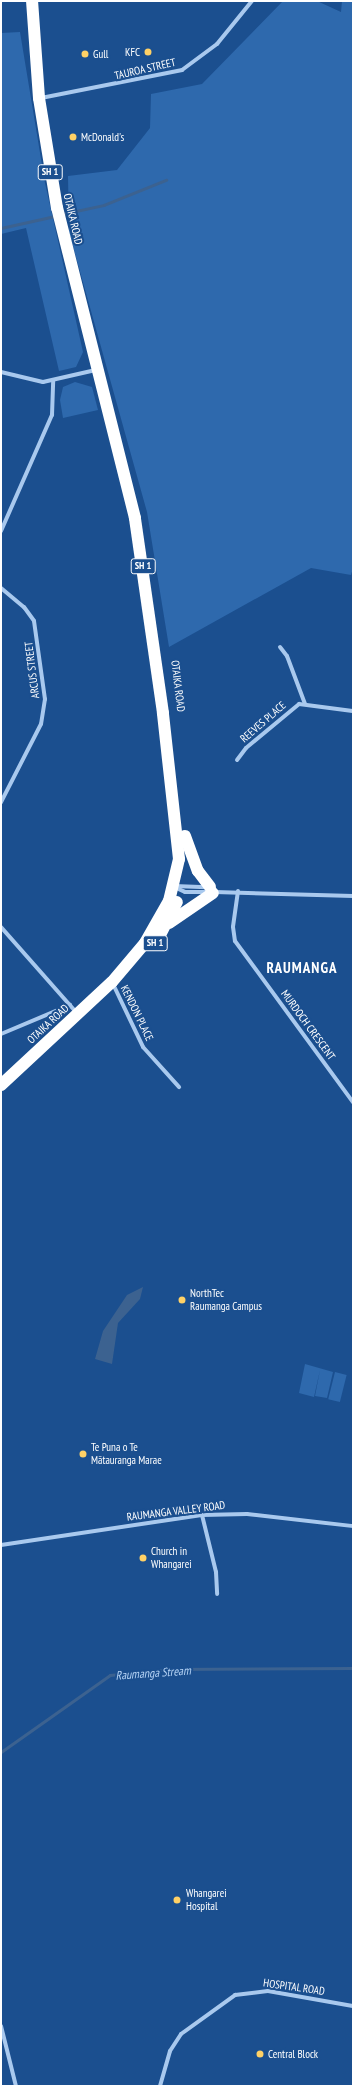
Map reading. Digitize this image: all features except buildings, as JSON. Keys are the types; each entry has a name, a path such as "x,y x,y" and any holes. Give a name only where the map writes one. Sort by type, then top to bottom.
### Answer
{"highway":[{"name":"OTAIKA ROAD","path":"24,1 34,44"},
{"name":"OTAIKA ROAD","path":"32,1 39,98 58,214 96,372 132,506 145,582 178,837 179,887 151,936 112,982"},
{"name":"OTAIKA ROAD","path":"1,1085 112,982 146,954 167,925 179,887 185,836 139,512 105,384 96,372"},
{"path":"167,925 215,890 198,871 185,836"}],"street":[{"name":"TAUROA STREET","path":"39,98 130,83 182,70 217,44 252,1"},
{"path":"1,372 33,382 53,381 96,372"},
{"path":"1,530 52,415 53,381"},
{"name":"ARCUS STREET","path":"1,588 24,607 34,621 45,700 41,724 1,802"},
{"path":"280,647 287,656 305,704 353,711"},
{"name":"REEVES PLACE","path":"236,760 246,748 295,706 305,704"},
{"path":"179,887 353,896"},
{"path":"179,887 215,890"},
{"name":"MURDOCH CRESCENT","path":"238,891 235,941 353,1102"},
{"path":"1,927 78,1014"},
{"name":"KENDON PLACE","path":"112,982 143,1047 179,1087"},
{"name":"OTAIKA ROAD","path":"1,1034 70,1005"},
{"path":"202,1514 216,1572 217,1594"},
{"name":"RAUMANGA VALLEY ROAD","path":"1,1545 202,1514 247,1514 353,1526"},
{"name":"HOSPITAL ROAD","path":"160,2086 170,2051 181,2034 235,1995 268,1991 353,2006"},
{"path":"1,2026 16,2086"}],"shaded area":[{"path":"283,1 317,1 341,12 342,1 353,1 353,568 351,575 311,568 169,647 147,512 69,232 68,176 117,170 150,128 151,94 202,84"},
{"path":"20,32 45,183 83,352 76,367 59,371 26,228 1,234 1,33"},
{"path":"75,382 92,387 98,410 63,418 60,400 63,387"},
{"path":"143,1287 140,1299 118,1323 112,1364 95,1359 103,1331 127,1295"},
{"path":"305,1364 333,1372 327,1398 315,1396 320,1370 314,1397 299,1393"},
{"path":"335,1372 347,1375 340,1402 328,1399"}],"waterway":[{"path":"62,214 104,205 166,180"},
{"path":"1,228 55,216"},
{"name":"Raumanga Stream","path":"1,1752 110,1675 171,1669 353,1668"}],"place":[{"name":"KFC","path":"148,52"},
{"name":"Gull","path":"85,54"},
{"name":"McDonald's","path":"73,137"},
{"name":"NorthTec Raumanga Campus","path":"182,1300"},
{"name":"Te Puna o Te Mātauranga Marae","path":"83,1454"},
{"name":"Church in Whangarei","path":"143,1558"},
{"name":"Whangarei Hospital","path":"177,1900"},
{"name":"Central Block","path":"260,2054"}],"district":[{"name":"RAUMANGA","path":"302,968"}]}
